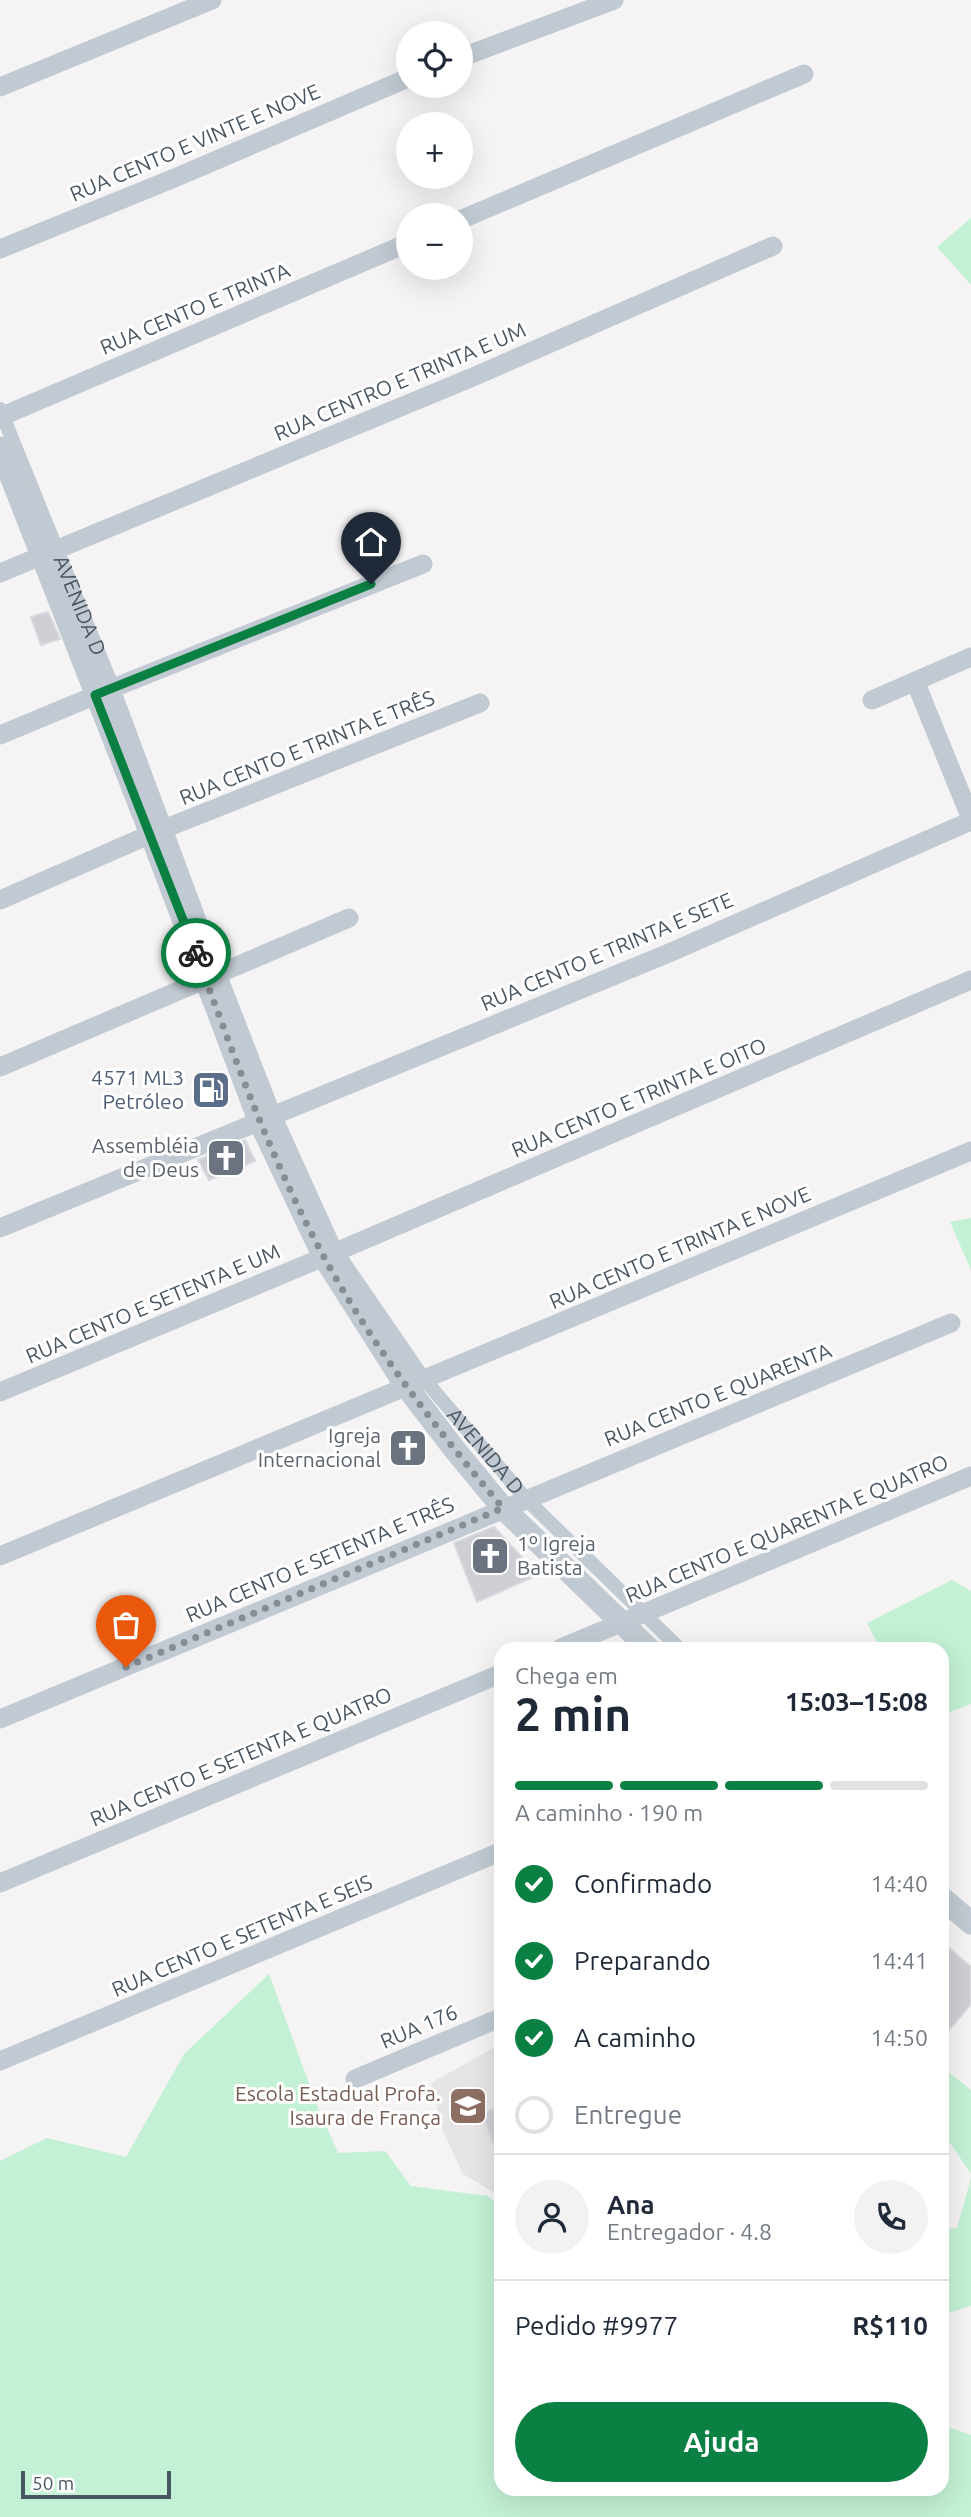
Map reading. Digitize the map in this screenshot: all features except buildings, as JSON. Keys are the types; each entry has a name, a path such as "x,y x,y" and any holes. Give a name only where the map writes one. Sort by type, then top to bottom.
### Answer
{"street":[{"path":"0,87 212,0"},
{"path":"473,53 614,0"},
{"path":"473,214 804,74"},
{"name":"RUA CENTO E VINTE E NOVE","path":"0,249 396,83"},
{"name":"RUA CENTRO E TRINTA E UM","path":"0,573 473,377 773,246"},
{"name":"RUA CENTO E TRINTA","path":"1,414 396,248"},
{"name":"AVENIDA D","path":"1,414 49,552 159,831 266,1117 330,1254 415,1383 455,1451 503,1508 641,1642"},
{"name":"AVENIDA D","path":"0,448 49,552"},
{"path":"0,735 423,564"},
{"path":"872,700 971,657"},
{"path":"915,681 971,820"},
{"name":"RUA CENTO E TRINTA E TRÊS","path":"0,900 159,831 480,703"},
{"name":"RUA CENTO E TRINTA E SETE","path":"0,1228 668,953 971,820"},
{"path":"0,1067 349,918"},
{"name":"RUA CENTO E TRINTA E OITO","path":"330,1254 971,980"},
{"name":"RUA CENTO E TRINTA E NOVE","path":"0,1556 971,1151"},
{"name":"RUA CENTO E SETENTA E UM","path":"0,1392 330,1254"},
{"name":"RUA CENTO E QUARENTA","path":"503,1508 951,1323"},
{"name":"AVENIDA D","path":"415,1383 526,1499 673,1642"},
{"name":"RUA CENTO E QUARENTA E QUATRO","path":"620,1624 971,1476"},
{"name":"RUA CENTO E SETENTA E TRÊS","path":"0,1719 503,1508"},
{"path":"576,1642 620,1624"},
{"name":"RUA CENTO E SETENTA E QUATRO","path":"0,1883 494,1677"},
{"name":"RUA CENTO E SETENTA E SEIS","path":"0,2061 494,1855"},
{"path":"949,1904 971,1923"},
{"name":"RUA 176","path":"355,2078 494,2020"}],"shaded area":[{"name":"Escola Estadual Profa. Isaura de França","path":"494,2047 494,2192 463,2174 442,2129 431,2083"}],"green space":[{"path":"971,218 971,285 937,247"},
{"path":"971,1218 971,1270 950,1222"},
{"path":"952,1580 971,1591 971,1704 949,1712 949,1642 877,1642 867,1623"},
{"path":"269,1974 317,2105 338,2153 385,2151 411,2186 488,2196 494,2202 494,2496 949,2496 949,2427 971,2435 971,2517 0,2517 0,2161 47,2138 126,2157 184,2054"},
{"path":"949,2073 971,2090 971,2174 949,2141"},
{"path":"971,2178 971,2306 949,2313 949,2229 957,2228"}],"way so far":[{"path":"126,1667 503,1508 406,1386 324,1257 258,1120 196,953"}],"place":[{"name":"4571 ML3 Petróleo","path":"211,1090"},
{"name":"Assembléia de Deus","path":"226,1158"},
{"name":"Igreja Internacional","path":"408,1448"},
{"name":"1º Igreja Batista","path":"490,1556"},
{"name":"Escola Estadual Profa. Isaura de França","path":"468,2106"}],"route":[{"path":"196,953 95,695 371,584"}]}
